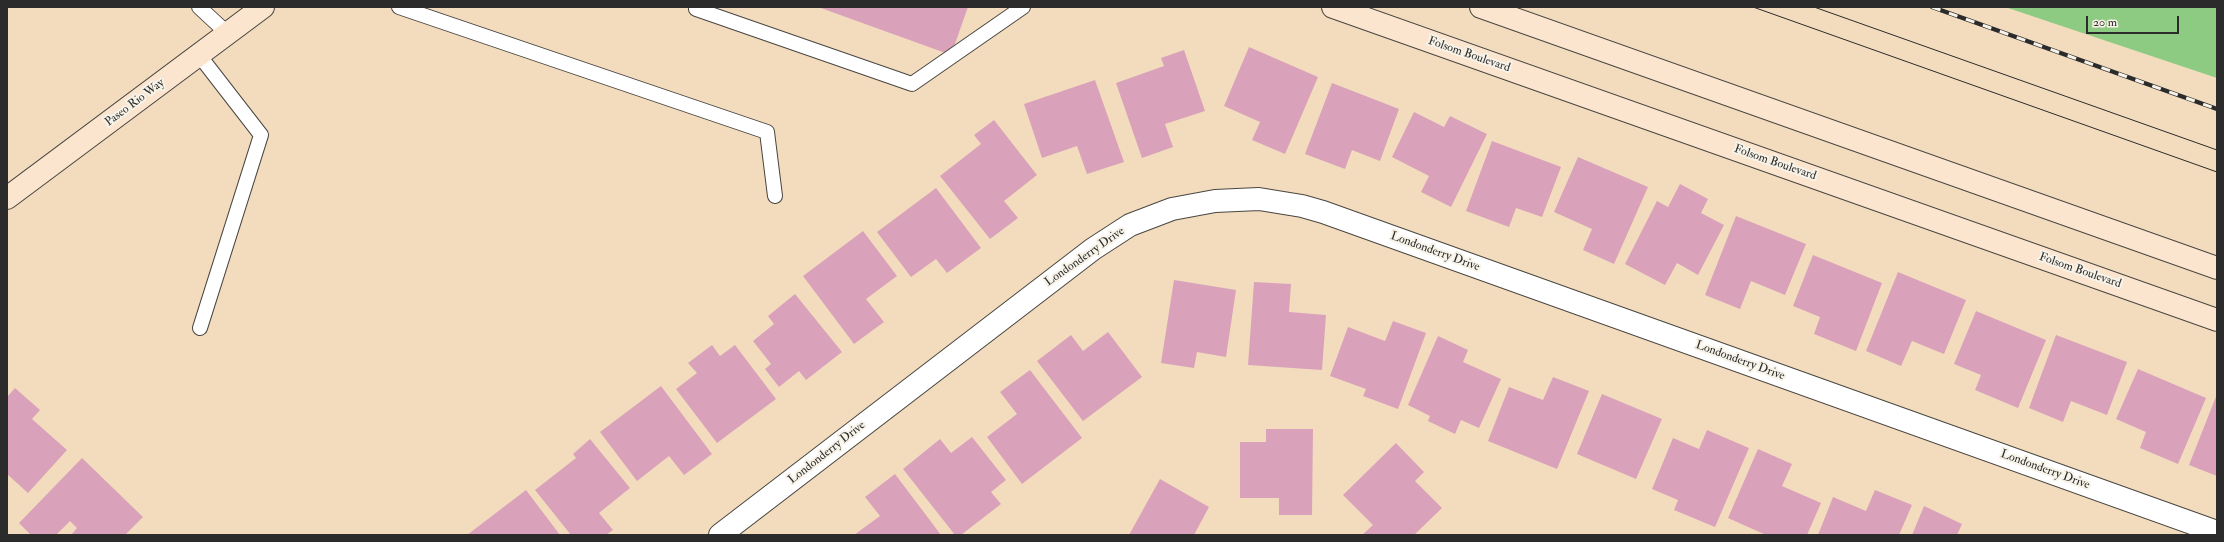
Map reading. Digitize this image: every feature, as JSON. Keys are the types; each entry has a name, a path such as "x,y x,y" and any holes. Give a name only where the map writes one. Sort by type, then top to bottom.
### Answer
{"main road":[{"name":"Paseo Rio Way","path":"7,198 262,7"},
{"name":"Folsom Boulevard","path":"1333,7 2217,320"},
{"path":"1480,7 2217,268"}],"street":[{"name":"Londonderry Drive","path":"720,535 1093,249 1130,225 1172,209 1215,201 1258,199 1302,206 1331,215 2217,532"}],"lane":[{"path":"199,7 227,33"},
{"path":"398,7 767,132 775,196"},
{"path":"696,10 912,84 1023,7"},
{"path":"199,55 260,135 200,328"}],"green space":[{"path":"2005,7 2217,7 2217,78"}],"building":[{"path":"818,7 968,7 951,55"},
{"path":"1249,47 1318,77 1285,154 1252,140 1260,122 1224,106"},
{"path":"1184,50 1205,111 1165,124 1173,147 1142,158 1116,83 1164,66 1161,58"},
{"path":"1095,80 1124,162 1087,174 1077,146 1042,158 1024,104"},
{"path":"1332,83 1399,109 1380,161 1352,150 1345,169 1305,154"},
{"path":"1414,112 1444,127 1450,116 1487,134 1451,207 1421,192 1429,176 1392,157"},
{"path":"994,120 1037,175 1004,201 1018,218 990,239 940,176 981,144 974,135"},
{"path":"1492,141 1561,167 1542,217 1516,208 1509,227 1466,211"},
{"path":"1578,157 1648,187 1614,264 1583,250 1592,229 1554,212"},
{"path":"1680,184 1708,199 1701,213 1724,225 1698,275 1677,263 1665,285 1625,264 1657,201 1668,207"},
{"path":"936,188 981,248 947,273 936,259 911,277 877,232"},
{"path":"1736,216 1806,244 1785,295 1751,281 1740,309 1705,295"},
{"path":"863,231 897,276 866,299 884,322 854,344 803,276"},
{"path":"1813,255 1882,283 1856,351 1814,334 1820,317 1793,306"},
{"path":"1898,272 1966,300 1944,354 1912,341 1901,366 1866,351"},
{"path":"1174,280 1236,290 1226,357 1197,352 1194,368 1161,363"},
{"path":"1254,282 1291,284 1289,312 1326,315 1322,370 1248,365"},
{"path":"795,294 842,352 806,380 799,371 779,387 765,369 771,364 753,341 774,324 768,316"},
{"path":"1976,311 2046,340 2018,408 1975,390 1981,375 1954,364"},
{"path":"1393,321 1426,333 1398,409 1363,396 1366,389 1330,376 1348,327 1385,341"},
{"path":"1108,332 1142,377 1083,421 1037,361 1071,335 1083,351"},
{"path":"2056,335 2127,362 2107,415 2071,401 2063,422 2029,408"},
{"path":"1438,336 1468,350 1463,362 1501,379 1479,428 1461,420 1455,434 1428,421 1430,416 1408,405"},
{"path":"712,345 720,356 735,345 776,399 717,443 676,389 697,373 688,363"},
{"path":"2138,369 2206,398 2178,464 2140,448 2146,432 2116,419"},
{"path":"1030,370 1082,438 1022,484 987,437 1017,414 1000,392"},
{"path":"1553,377 1589,391 1557,469 1488,441 1509,387 1543,400"},
{"path":"661,386 712,454 684,475 669,456 637,481 600,432"},
{"path":"15,388 40,410 32,419 67,450 28,493 7,474 7,397"},
{"path":"1602,394 1662,419 1636,479 1577,454"},
{"path":"2217,394 2217,476 2189,465"},
{"path":"1266,429 1313,429 1312,515 1279,515 1279,498 1240,498 1240,442 1266,442"},
{"path":"1707,430 1749,448 1715,527 1674,510 1678,500 1652,489 1673,438 1699,449"},
{"path":"972,437 1006,480 991,492 1001,504 961,535 955,535 903,469 940,439 951,453"},
{"path":"590,439 630,488 599,513 613,530 606,535 571,535 535,490 576,458 573,454"},
{"path":"1396,443 1424,472 1415,481 1442,508 1414,535 1362,535 1373,525 1343,495"},
{"path":"1758,449 1792,464 1782,486 1821,503 1807,535 1766,535 1728,518"},
{"path":"82,458 143,517 125,535 71,535 77,528 70,521 56,535 31,535 19,523"},
{"path":"895,474 941,535 854,535 880,516 865,497"},
{"path":"1160,479 1209,507 1194,535 1129,535"},
{"path":"526,490 560,535 467,535"},
{"path":"1875,490 1912,505 1899,535 1818,535 1833,497 1866,511"},
{"path":"1924,506 1962,524 1957,535 1912,535"}],"tram line":[{"path":"1753,7 2217,172"},
{"path":"1814,7 2217,150"}],"railway":[{"path":"1932,7 2217,109"}]}
